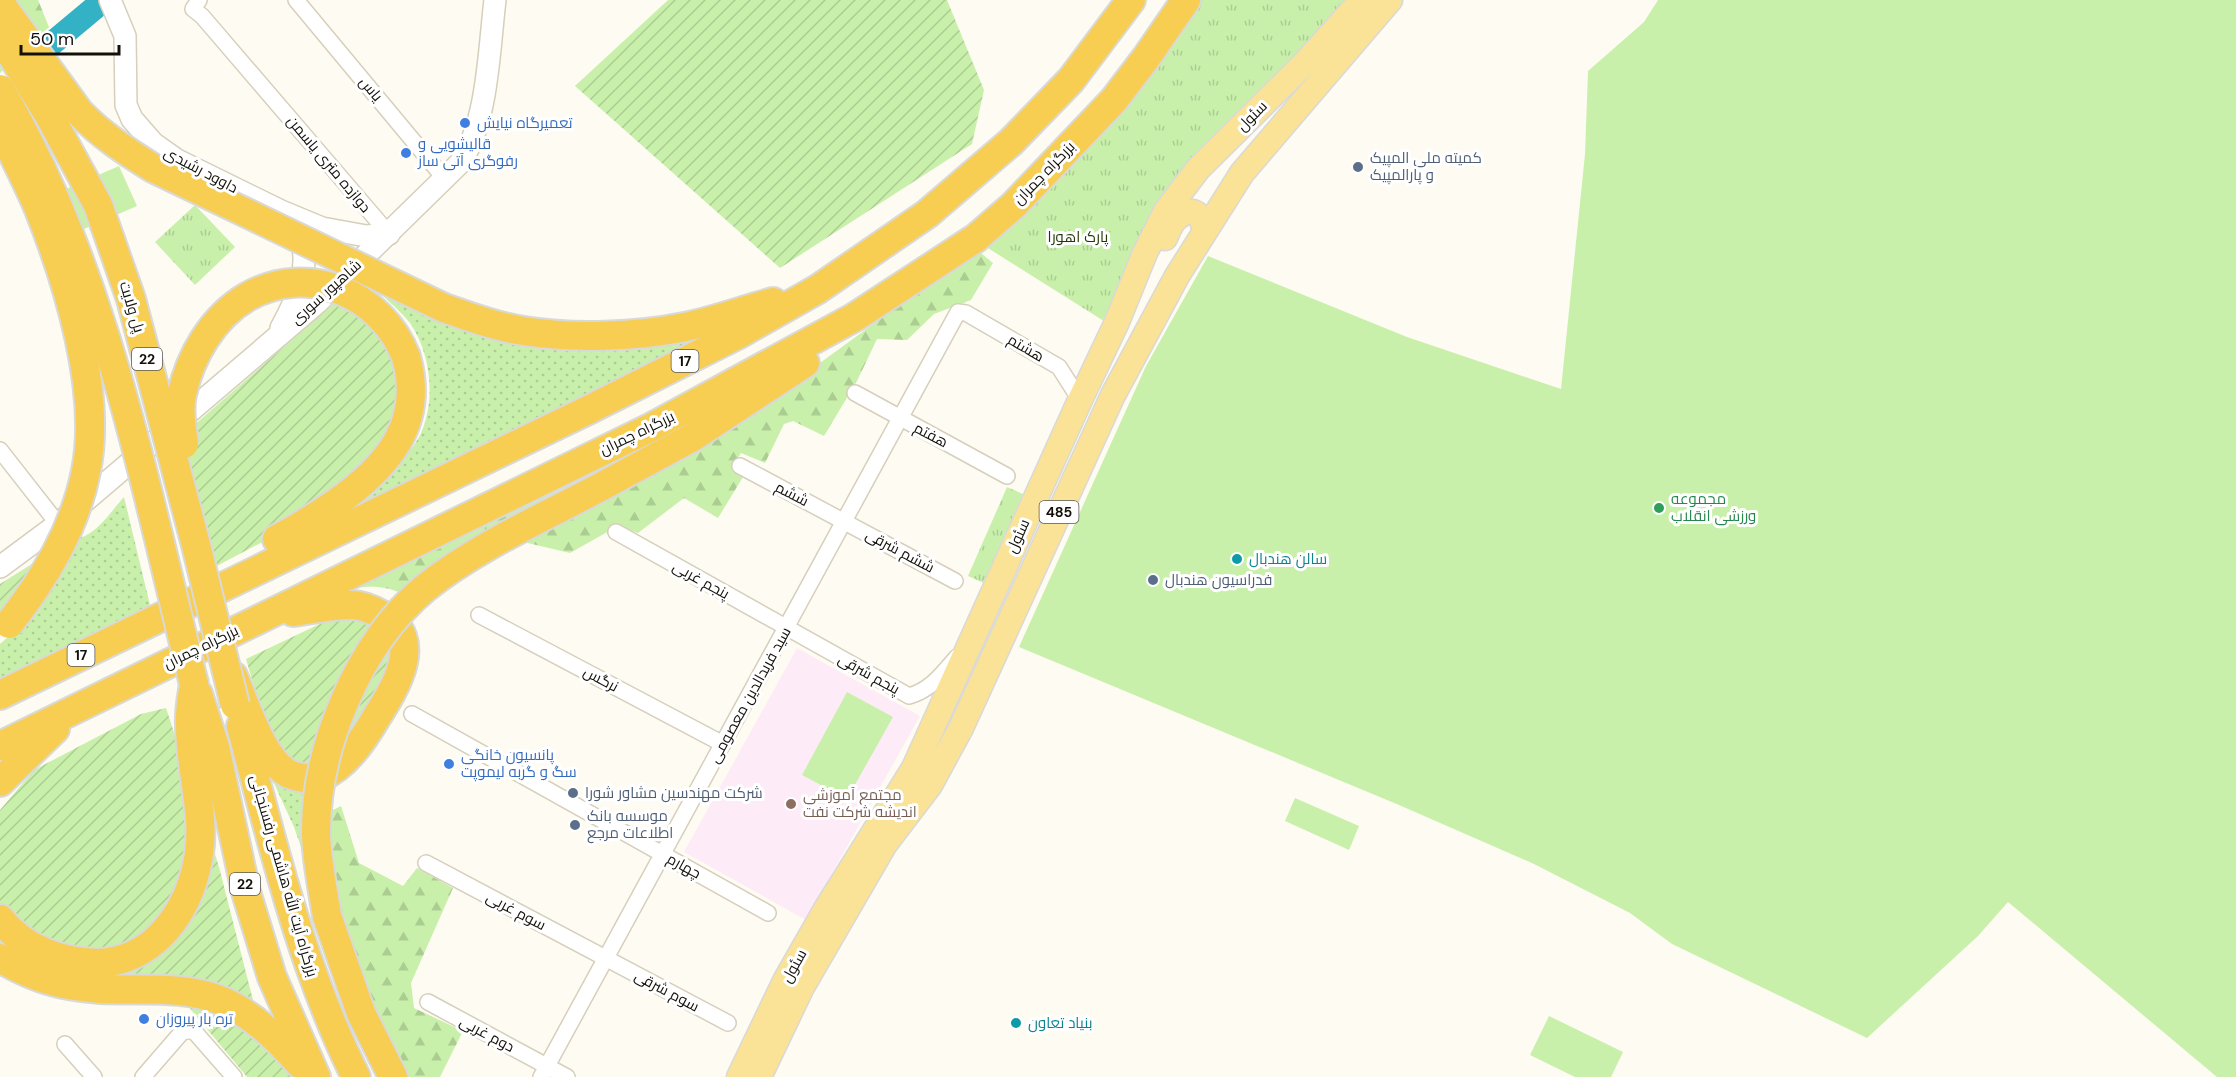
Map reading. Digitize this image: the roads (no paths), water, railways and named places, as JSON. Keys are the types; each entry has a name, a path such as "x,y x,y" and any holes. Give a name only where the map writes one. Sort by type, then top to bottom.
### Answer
{"highway":[{"name":"17","path":"0,695 588,410 737,335 819,289 927,214 1011,142 1071,80 1131,0"},
{"name":"بزرگراه چمران","path":"0,746 652,427 855,316 975,238 1014,205 1114,100 1186,0"},
{"path":"0,3 79,112 119,147 153,168 444,308 474,319 525,331 585,336 655,332 682,327 819,289"},
{"name":"پل ولایت","path":"0,36 49,115 98,205 131,299 236,705"},
{"name":"22","path":"0,89 43,168 87,283 119,386 194,684 216,747 246,892 272,976 316,1077"},
{"path":"0,127 39,209 64,283 82,349 88,387 90,426 87,470 77,506 58,551 42,579 5,628"},
{"path":"162,615 214,570 309,523 351,492 382,465 398,443 406,423 410,398 410,372 406,357 390,326 362,301 330,287 299,283 284,285 265,289 247,297 217,321 193,361 181,394 180,411 196,544"},
{"path":"393,1077 361,1013 327,916 316,835 320,792 329,745 354,680 403,609 425,589 466,560 691,438 823,350 855,316"},
{"path":"224,656 263,744 273,761 282,769 290,774 314,778 338,766 351,753 390,697 401,674 404,648 401,633 390,619 374,610 354,604 261,618"},
{"path":"0,919 27,943 50,955 78,962 105,963 128,957 150,946 177,918 193,882 200,831 189,724 194,684"},
{"name":"بزرگراه آیت الله هاشمی رفسنجانی","path":"236,705 288,902 317,990 356,1077"},
{"path":"0,782 14,766 81,706"},
{"path":"0,958 27,974 69,986 184,991 223,1001 259,1024 281,1042 311,1077"}],"main road":[{"name":"سئول","path":"739,1077 762,1049 802,987 922,776 971,640 1161,221 1179,192 1198,170 1304,64 1362,0"},
{"name":"سئول","path":"922,776 965,720 1120,381 1177,276 1242,172 1390,0"},
{"path":"1131,287 1150,268 1172,223 1178,217 1188,212 1197,214 1204,223 1204,232"},
{"path":"723,1077 743,1032 797,930 861,827 867,818 922,776"},
{"path":"773,1077 834,960 922,776"},
{"name":"سئول","path":"759,1077 762,1049"}],"street":[{"name":"دوازده متری یاسمن","path":"199,0 193,9 202,16 270,94 389,234"},
{"name":"یاس","path":"296,0 445,179"},
{"name":"شاهپور سوری","path":"0,567 58,524 318,302 460,163 473,141 482,108 495,0"},
{"name":"داوود رشیدی","path":"112,3 125,36 128,112 153,143 177,160 281,212 322,228 366,236 389,234"},
{"path":"281,212 303,228 318,245 334,268 337,285"},
{"path":"281,212 297,229 303,246 300,298 304,304 310,305 318,302"},
{"path":"276,336 299,290"},
{"name":"هشتم","path":"958,312 966,313 1059,367 1080,400"},
{"name":"سید فریدالدین معصومی","path":"544,1072 958,312"},
{"name":"هفتم","path":"855,393 1007,476"},
{"path":"0,450 58,524"},
{"name":"ششم","path":"740,466 844,522"},
{"name":"ششم شرقی","path":"844,522 955,580"},
{"name":"پنجم غربی","path":"616,532 786,627"},
{"name":"نرگس","path":"479,615 723,744"},
{"name":"پنجم شرقی","path":"786,627 909,696 920,693 933,684 971,640"},
{"name":"چهارم","path":"412,714 768,913"},
{"name":"سوم غربی","path":"426,863 606,958"},
{"name":"سوم شرقی","path":"606,958 728,1023"},
{"name":"دوم غربی","path":"428,1002 544,1072 567,1077"},
{"path":"143,1077 182,1032 193,1030 234,1077"},
{"path":"65,1044 94,1077"}],"waterway":[{"path":"25,66 104,0"}],"place":[{"name":"تعمیرگاه نیایش","path":"465,123"},
{"name":"قالیشویی و رفوگری آتی ساز","path":"406,153"},
{"name":"کمیته ملی المپیک و پارالمپیک","path":"1358,167"},
{"name":"مجموعه ورزشی انقلاب","path":"1659,508"},
{"name":"سالن هندبال","path":"1237,559"},
{"name":"فدراسیون هندبال","path":"1153,580"},
{"name":"پانسیون خانگی سگ و گربه لیموپت","path":"449,764"},
{"name":"شرکت مهندسین مشاور شورا","path":"573,793"},
{"name":"مجتمع آموزشی اندیشه شرکت نفت","path":"791,804"},
{"name":"موسسه بانک اطلاعات مرجع","path":"575,825"},
{"name":"تره بار پیروزان","path":"144,1019"},
{"name":"بنیاد تعاون","path":"1016,1023"}],"park label":[{"name":"پارک اهورا","path":"1078,237"}]}
